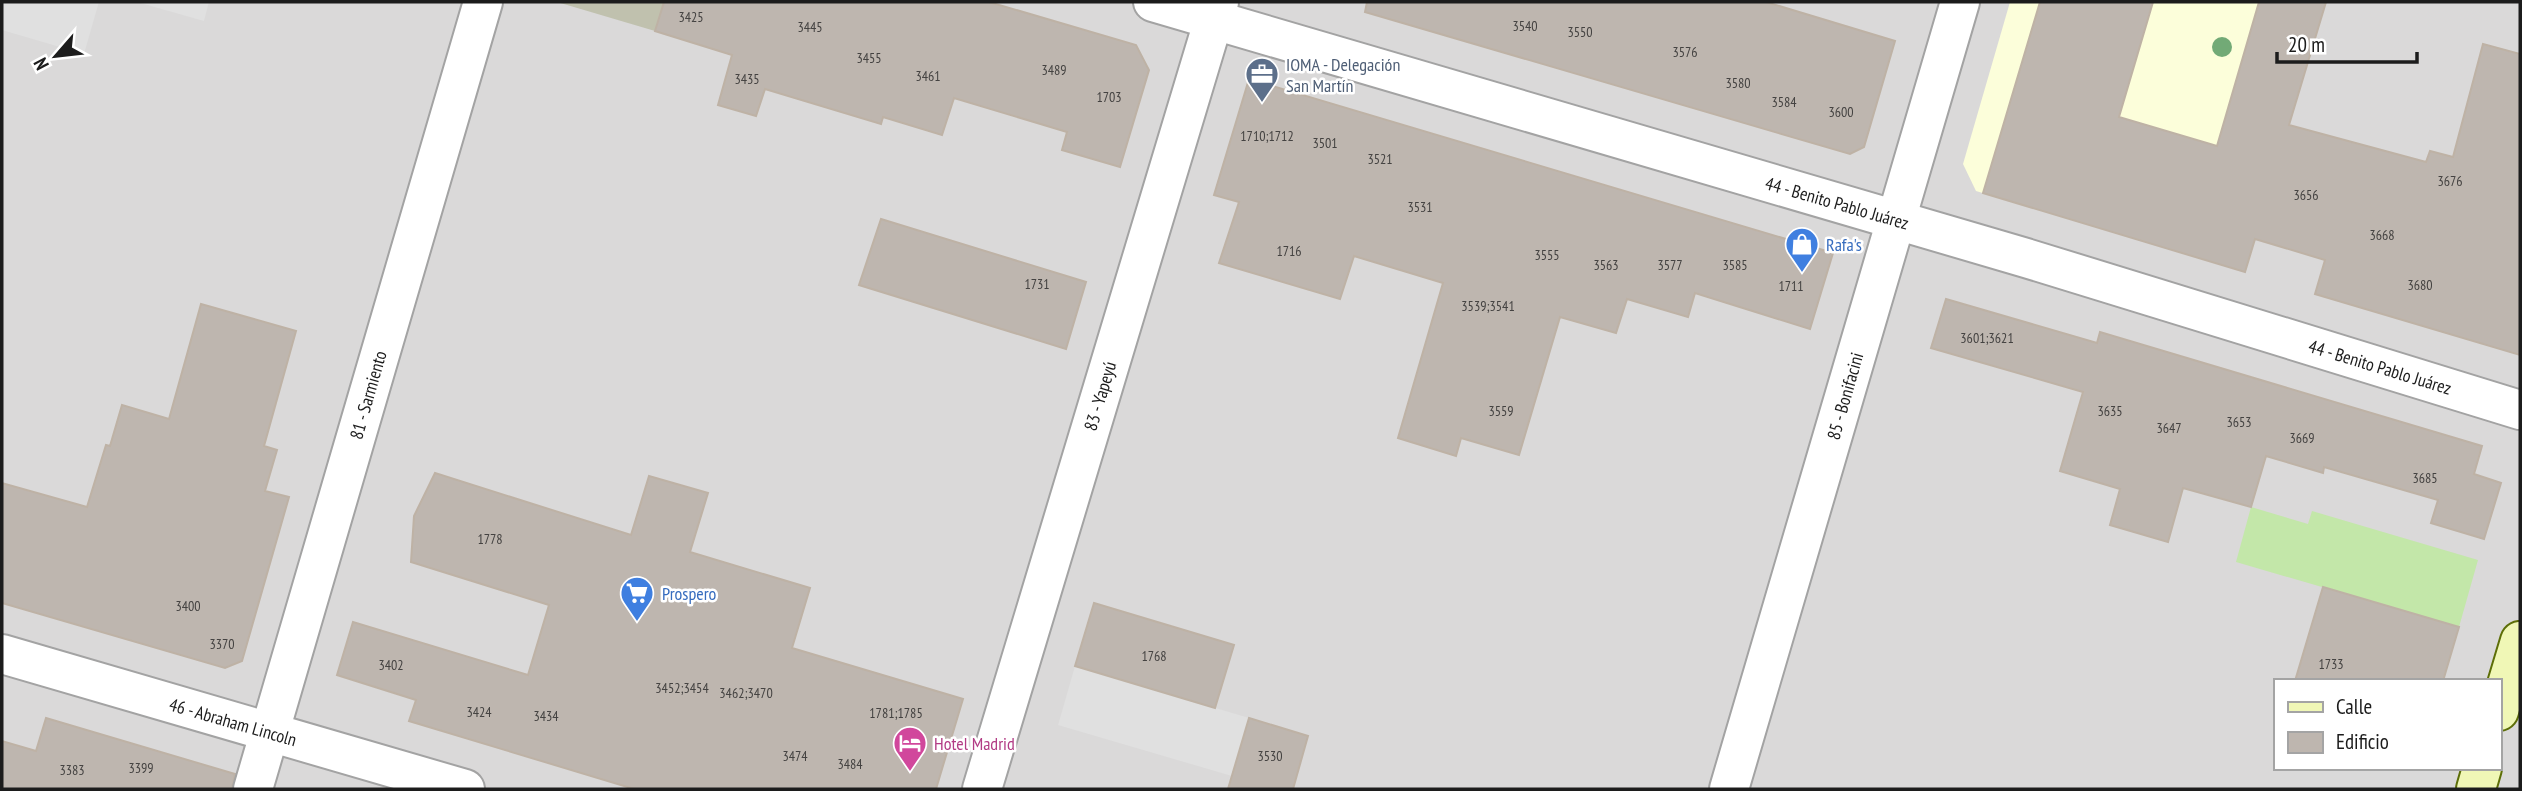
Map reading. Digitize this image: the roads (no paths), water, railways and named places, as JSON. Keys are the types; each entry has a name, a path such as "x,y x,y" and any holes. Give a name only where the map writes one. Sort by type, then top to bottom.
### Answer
{"street":[{"name":"81 - Sarmiento","path":"253,789 483,2"},
{"name":"44 - Benito Pablo Juárez","path":"1153,2 1216,11 2520,410"},
{"name":"85 - Bonifacini","path":"1729,789 1961,2"},
{"name":"83 - Yapeyú","path":"982,789 1216,11"},
{"path":"2501,704 2520,641"},
{"name":"46 - Abraham Lincoln","path":"2,654 465,789"},
{"path":"2476,789 2481,770"}],"place":[{"name":"IOMA - Delegación San Martín","path":"1262,104"},
{"name":"Rafa's","path":"1802,274"},
{"name":"Prospero","path":"637,623"},
{"name":"Hotel Madrid","path":"910,773"}]}
